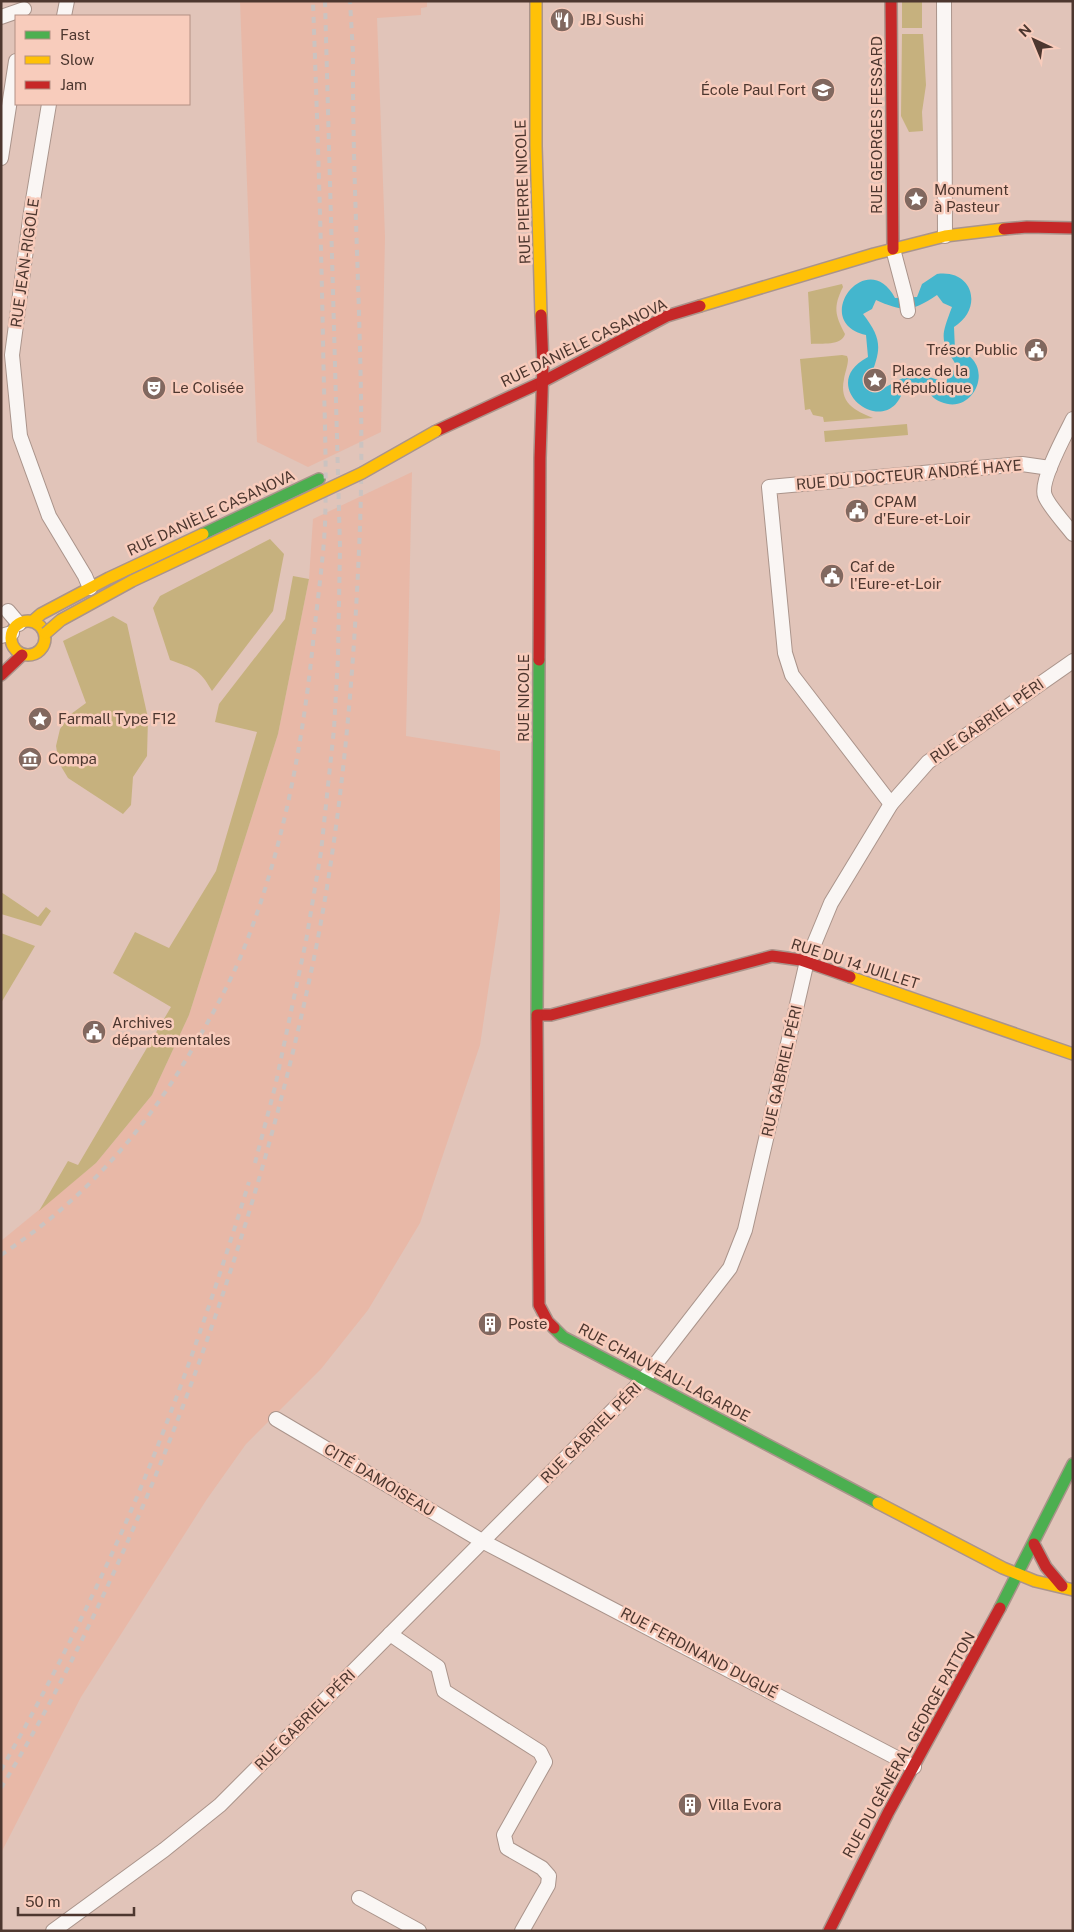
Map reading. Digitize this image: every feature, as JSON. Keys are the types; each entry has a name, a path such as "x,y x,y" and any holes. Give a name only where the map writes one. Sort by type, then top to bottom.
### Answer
{"main road":[{"name":"RUE PIERRE NICOLE","path":"536,1 536,122 543,319 542,382"},
{"name":"RUE GEORGES FESSARD","path":"891,1 893,249"},
{"name":"RUE DANIÈLE CASANOVA","path":"358,461 436,431 542,382 667,316 790,278 945,236 1027,227 1073,228"},
{"name":"RUE NICOLE","path":"537,1015 542,382"},
{"name":"RUE DANIÈLE CASANOVA","path":"46,633 61,620 132,581 362,472 436,431"},
{"name":"RUE DANIÈLE CASANOVA","path":"33,621 41,614 90,588 323,477"},
{"path":"24,621 33,621 41,626 46,633 46,642 41,651 33,656 22,655 16,651 9,634 24,621"},
{"path":"1,674 22,655"},
{"name":"RUE DU 14 JUILLET","path":"537,1015 551,1015 772,956 783,955 807,961 828,970 1073,1054"},
{"name":"RUE CHAUVEAU-LAGARDE","path":"537,1015 539,1305 548,1322 563,1337 1018,1574 1035,1581 1067,1588"},
{"name":"RUE DU GÉNÉRAL GEORGE PATTON","path":"829,1931 858,1868 1034,1544 1073,1464"},
{"path":"1034,1544 1046,1567 1067,1588"}],"street":[{"path":"64,15 66,1"},
{"path":"944,1 945,236"},
{"path":"1,17 24,9"},
{"path":"1,158 15,67"},
{"name":"RUE JEAN-RIGOLE","path":"49,105 31,212 12,355 20,436 49,516 85,576 90,588"},
{"path":"893,249 907,305"},
{"path":"1073,418 1050,468 1044,487 1045,496 1073,534"},
{"name":"RUE DU DOCTEUR ANDRÉ HAYE","path":"891,804 792,674 785,654 769,487 1022,464 1050,468"},
{"path":"5,606 9,634"},
{"name":"RUE GABRIEL PÉRI","path":"53,1931 164,1850 220,1805 644,1379 730,1268 746,1230 807,961 831,903 891,804 934,757 1073,661"},
{"name":"CITÉ DAMOISEAU","path":"276,1419 482,1541"},
{"name":"RUE FERDINAND DUGUÉ","path":"482,1541 914,1767"},
{"path":"390,1634 438,1667 444,1691 540,1752 545,1762 504,1835 507,1848 542,1868 548,1876 548,1886 522,1931"},
{"path":"359,1898 419,1931"}],"shaded area":[{"path":"240,1 427,1 427,7 421,8 421,15 377,18 385,237 381,432 308,467 257,442"},
{"path":"902,1 922,1 922,28 902,28"},
{"path":"902,34 923,34 926,85 922,112 923,131 909,132 901,116"},
{"path":"842,284 843,287 836,311 845,334 843,338 831,343 811,344 808,292"},
{"path":"847,356 848,359 843,387 846,400 860,412 873,418 824,422 823,417 813,415 810,409 805,410 800,359"},
{"path":"907,424 908,435 825,442 824,431"},
{"path":"412,472 406,736 500,751 500,911 480,1045 420,1223 368,1310 321,1369 246,1444 207,1499 81,1697 1,1853 1,1241 96,1163 152,1095 189,1015 278,734 309,579 313,519"},
{"path":"270,539 284,554 273,611 212,691 195,670 170,660 153,608 160,596"},
{"path":"293,576 309,579 278,734 189,1015 152,1095 96,1163 39,1211 68,1161 78,1165 171,1007 113,973 135,932 169,948 216,871 257,732 215,722 219,704 285,619"},
{"path":"113,616 127,624 148,718 147,756 133,777 131,805 123,814 68,778 59,763 56,746 60,729 71,714 86,703 63,641"},
{"path":"1,892 38,917 46,907 51,911 41,926 1,914"},
{"path":"1,933 35,946 1,1003"}],"water":[{"path":"937,274 949,274 959,278 966,284 970,292 971,301 969,310 954,327 955,350 968,355 976,364 979,374 977,385 972,395 964,401 953,404 936,399 926,385 904,387 896,404 885,411 872,411 860,405 851,395 848,382 853,369 868,357 866,335 850,328 843,316 843,304 849,292 858,283 871,280 883,284 895,298 917,297 922,284","holes":["937,295 943,303 952,307 945,326 944,339 948,351 958,368 949,373 946,383 928,376 914,375 884,388 878,381 870,378 878,352 878,345 874,331 863,314 872,309 876,300 893,307 907,308 921,305"]}],"railway":[{"path":"1,1255 58,1212 108,1165 151,1112 171,1083 209,1020 238,963 267,883 278,842 297,759 304,717 325,525 326,456 313,1"},
{"path":"255,1163 275,1087 306,941 321,852 334,729 338,657 340,547 325,1"},
{"path":"1,1788 69,1667 109,1583 164,1455 187,1395 230,1274 267,1151 299,1026 323,912 338,809 349,705 361,488 353,53 350,1"},
{"path":"1,1770 81,1620 142,1485 191,1356 249,1182"}],"traffic: fast":[{"path":"203,534 319,479"},
{"path":"537,1018 539,660"},
{"path":"554,1328 563,1337 878,1503"},
{"path":"1000,1608 1073,1464"}],"traffic: slow":[{"path":"536,1 536,146 541,315"},
{"path":"700,306 874,254 945,236 1004,229"},
{"path":"46,633 61,620 132,581 362,473 436,431"},
{"path":"33,621 41,614 109,578 203,534"},
{"path":"28,621 35,622 40,626 44,631 45,638 44,645 40,650 35,654 28,655 21,654 16,650 12,645 11,638 12,631 16,626 21,622 28,621"},
{"path":"850,977 1073,1054"},
{"path":"878,1503 1003,1568 1035,1581 1073,1590"}],"traffic: jam":[{"path":"891,1 893,249"},
{"path":"1004,229 1027,227 1073,228"},
{"path":"436,431 542,382 667,316 700,306"},
{"path":"539,660 540,458 543,365 541,315"},
{"path":"1,675 22,655"},
{"path":"537,1015 551,1015 772,956 801,960 850,977"},
{"path":"537,1018 539,1305 548,1322 554,1328"},
{"path":"1034,1544 1046,1567 1062,1586"},
{"path":"829,1931 888,1813 1000,1608"}],"place":[{"name":"JBJ Sushi","path":"562,20"},
{"name":"École Paul Fort","path":"823,90"},
{"name":"Monument à Pasteur","path":"916,199"},
{"name":"Trésor Public","path":"1036,350"},
{"name":"Place de la République","path":"875,380"},
{"name":"Le Colisée","path":"154,388"},
{"name":"CPAM d'Eure-et-Loir","path":"857,511"},
{"name":"Caf de l'Eure-et-Loir","path":"832,576"},
{"name":"Farmall Type F12","path":"40,719"},
{"name":"Compa","path":"30,759"},
{"name":"Archives départementales","path":"94,1032"},
{"name":"Poste","path":"490,1324"},
{"name":"Villa Evora","path":"690,1805"}]}
